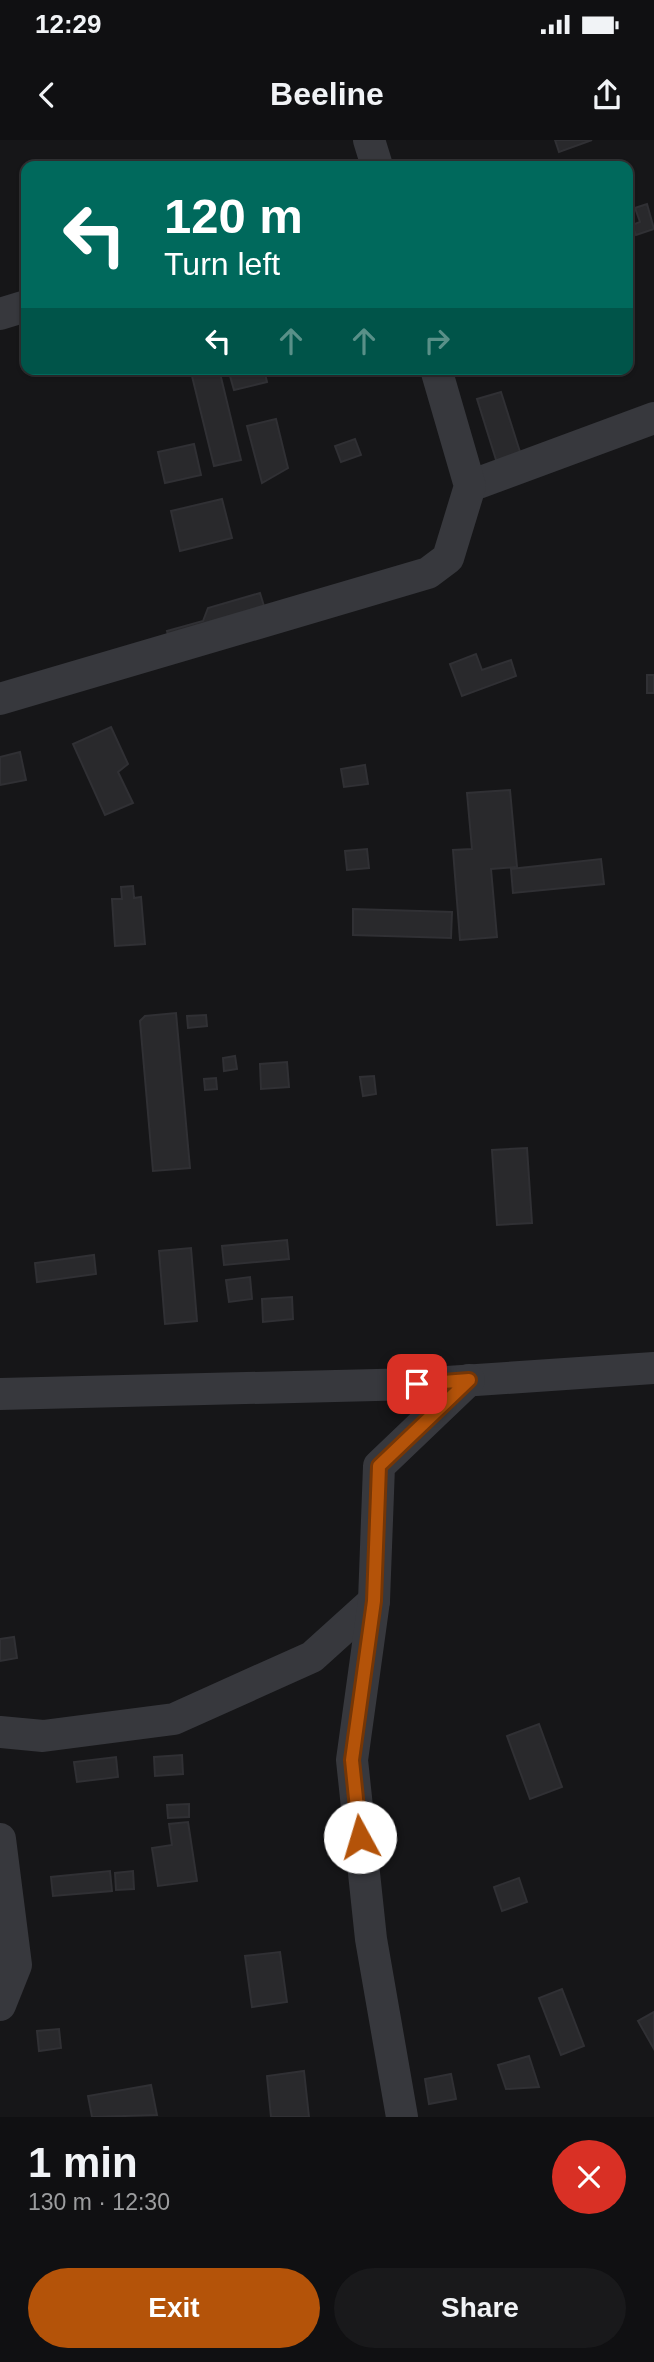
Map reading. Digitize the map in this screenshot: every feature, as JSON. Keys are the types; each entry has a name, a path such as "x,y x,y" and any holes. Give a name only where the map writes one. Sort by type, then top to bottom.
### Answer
{"street":[{"path":"369,140 375,161"},
{"path":"0,314 21,308"},
{"path":"0,699 428,573 449,558 470,486 438,375"},
{"path":"470,486 654,418"},
{"path":"0,1394 417,1384 654,1368"},
{"path":"402,2117 371,1939 352,1760 374,1601 379,1466 469,1380"},
{"path":"0,1732 43,1736 174,1719 312,1657 374,1601"},
{"path":"0,1839 16,1965 0,2005"}],"building":[{"path":"555,140 592,140 559,152"},
{"path":"647,204 654,229 636,235 633,225 640,222 635,208"},
{"path":"192,375 220,375 241,460 214,466"},
{"path":"230,375 265,375 267,382 234,390"},
{"path":"501,392 521,455 497,463 477,399"},
{"path":"276,419 288,468 262,483 247,426"},
{"path":"355,439 361,455 341,462 335,446"},
{"path":"194,444 201,475 165,483 158,452"},
{"path":"222,499 232,538 180,551 171,511"},
{"path":"260,593 267,616 170,643 167,631 203,621 208,608"},
{"path":"476,654 482,670 511,660 516,676 462,696 450,664"},
{"path":"647,675 654,675 654,693 647,693"},
{"path":"111,727 128,764 118,772 133,803 105,815 73,744"},
{"path":"20,752 26,780 0,785 0,757"},
{"path":"365,765 368,784 344,787 341,769"},
{"path":"510,790 517,867 491,869 497,937 460,940 453,850 472,849 467,793"},
{"path":"367,849 369,868 347,870 345,851"},
{"path":"601,859 604,884 513,893 511,869"},
{"path":"133,886 134,898 141,897 145,944 115,946 112,899 122,899 121,887"},
{"path":"353,909 452,912 451,938 353,935"},
{"path":"176,1013 190,1168 153,1171 140,1021 145,1016"},
{"path":"206,1015 207,1026 188,1028 187,1016"},
{"path":"235,1056 237,1069 224,1071 223,1058"},
{"path":"287,1062 289,1087 261,1089 260,1064"},
{"path":"374,1076 376,1094 363,1096 360,1077"},
{"path":"216,1078 217,1089 205,1090 204,1079"},
{"path":"527,1148 532,1223 497,1225 492,1150"},
{"path":"287,1240 289,1259 224,1265 222,1246"},
{"path":"191,1248 197,1321 165,1324 159,1251"},
{"path":"94,1255 96,1274 37,1282 35,1263"},
{"path":"250,1277 252,1299 229,1302 226,1280"},
{"path":"292,1297 293,1319 263,1322 262,1299"},
{"path":"14,1637 17,1658 0,1661 0,1639"},
{"path":"539,1724 562,1787 530,1799 507,1736"},
{"path":"182,1755 183,1774 155,1776 154,1757"},
{"path":"116,1757 118,1777 77,1782 74,1762"},
{"path":"189,1804 189,1817 168,1818 167,1805"},
{"path":"188,1822 197,1881 158,1886 152,1848 172,1845 169,1824"},
{"path":"110,1871 112,1891 53,1896 51,1877"},
{"path":"133,1871 134,1889 116,1890 115,1873"},
{"path":"519,1878 527,1902 502,1911 494,1887"},
{"path":"280,1952 287,2002 252,2007 245,1956"},
{"path":"562,1989 584,2046 561,2055 539,1998"},
{"path":"654,2012 654,2049 638,2021"},
{"path":"59,2029 61,2048 39,2051 37,2031"},
{"path":"529,2056 539,2087 506,2089 498,2065"},
{"path":"304,2071 309,2117 271,2117 267,2076"},
{"path":"451,2074 456,2099 429,2104 425,2079"},
{"path":"151,2085 157,2115 92,2117 88,2096"}],"route":[{"path":"360,1837 352,1760 374,1601 379,1466 469,1380 417,1384"}]}
